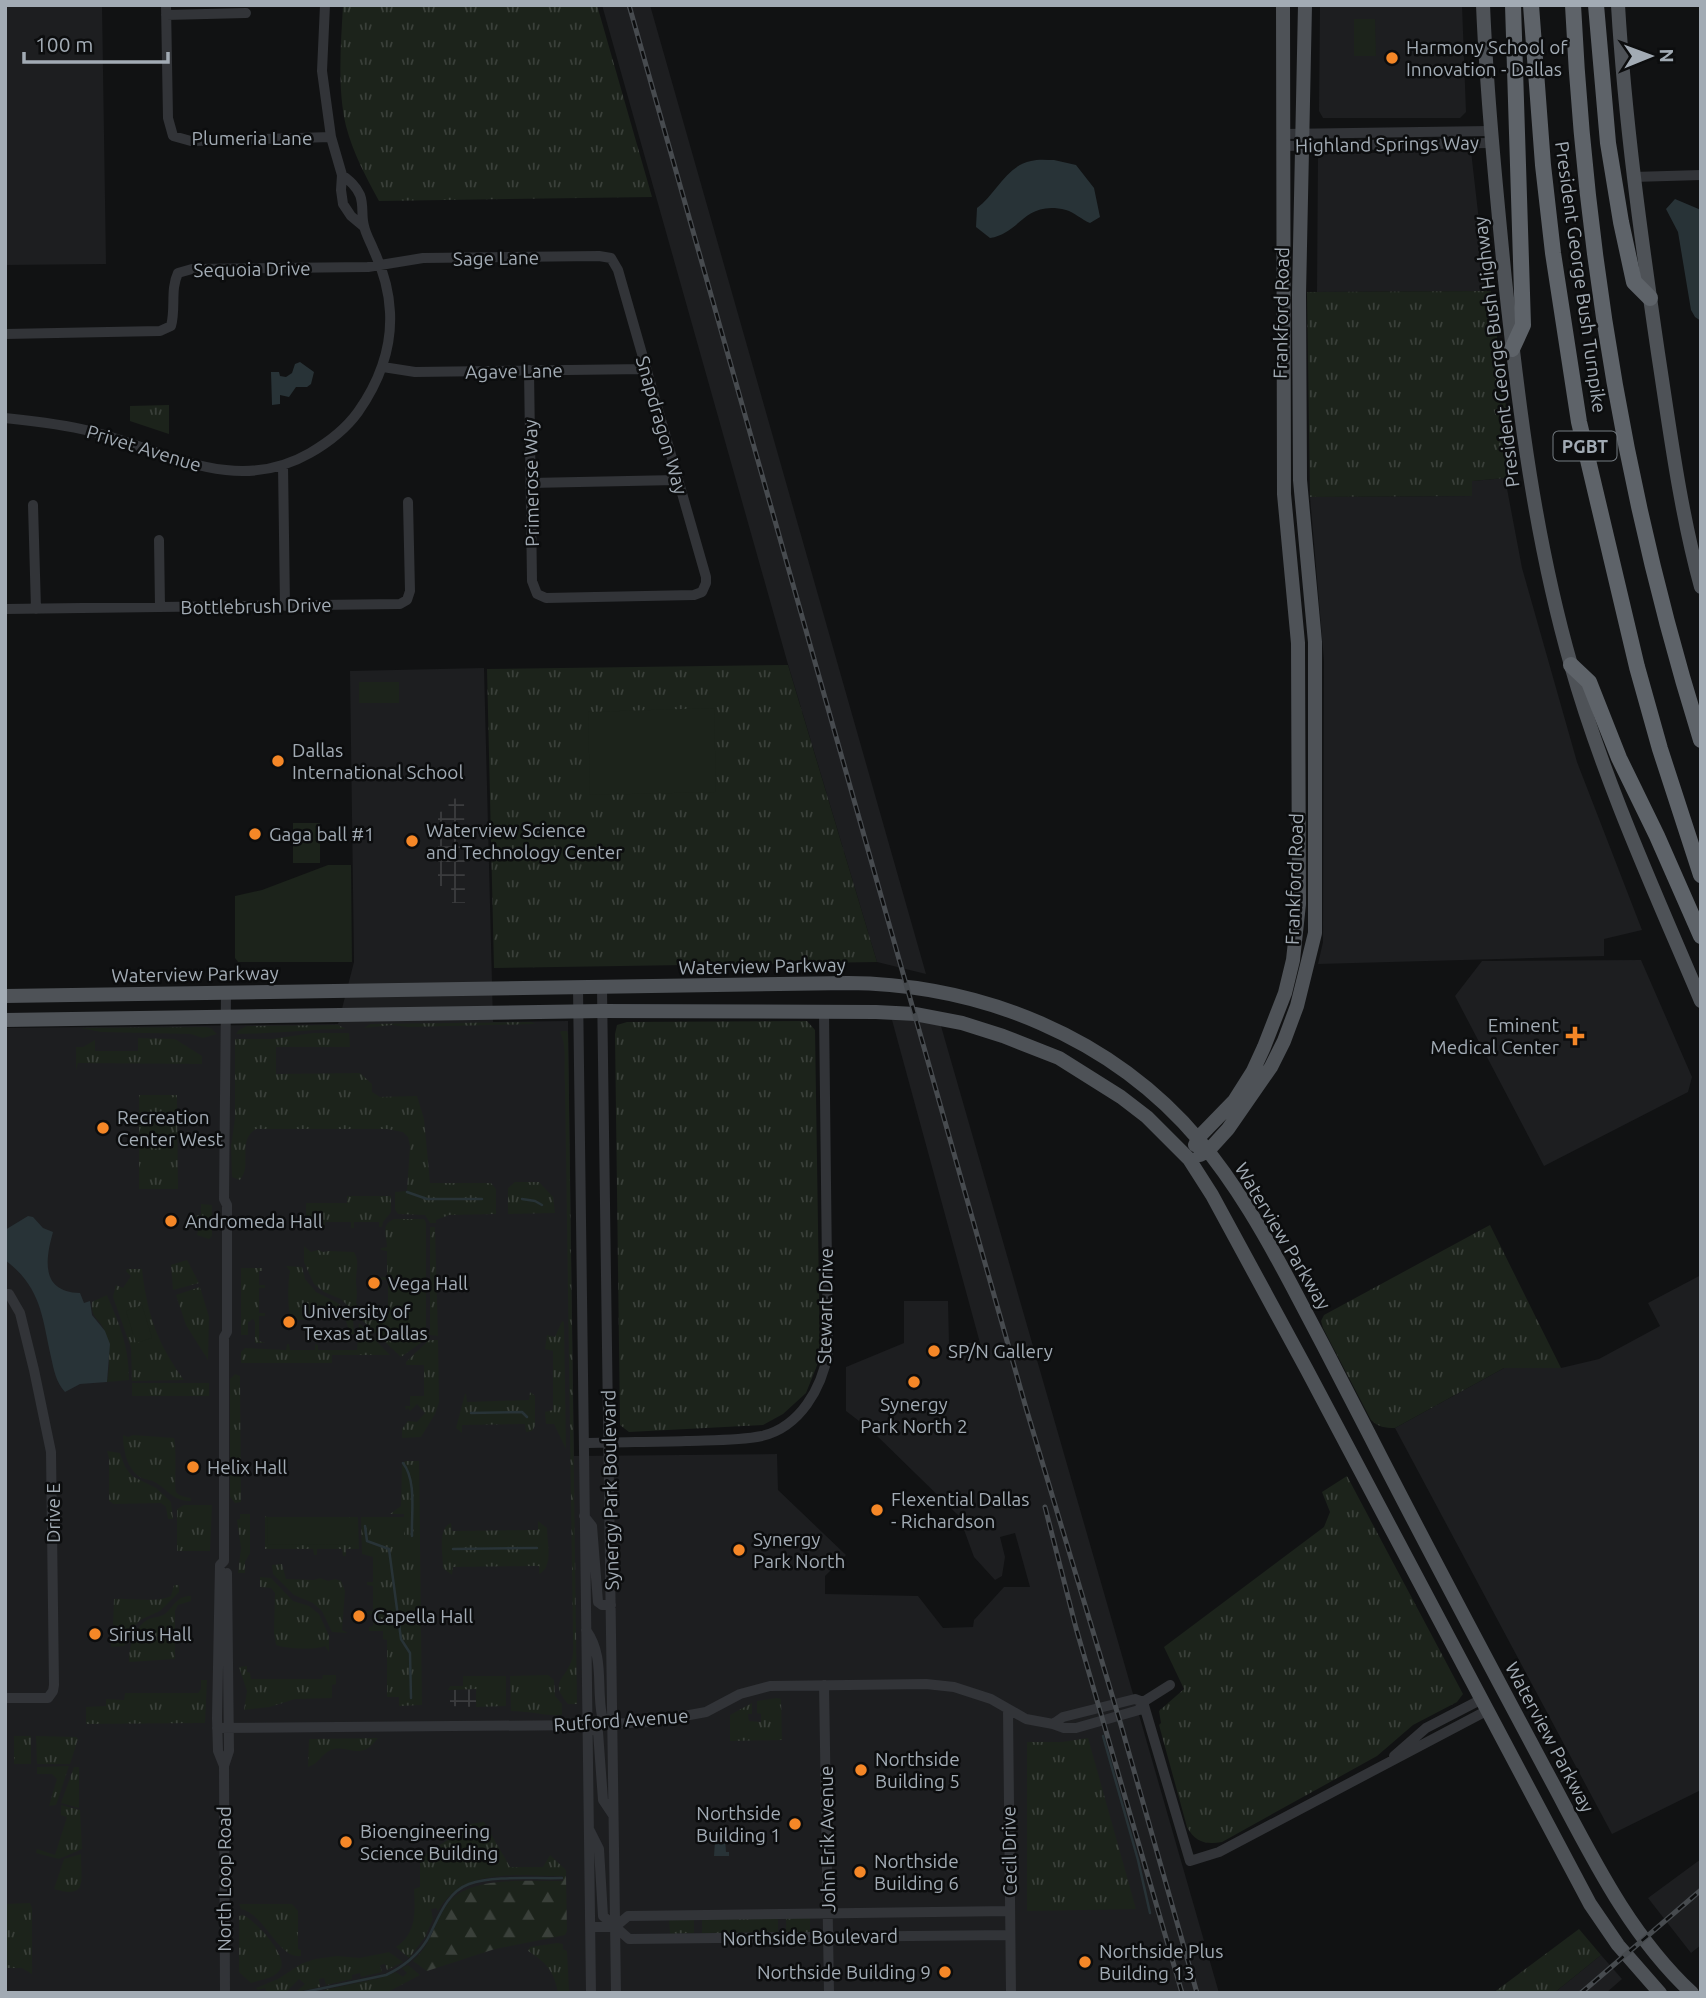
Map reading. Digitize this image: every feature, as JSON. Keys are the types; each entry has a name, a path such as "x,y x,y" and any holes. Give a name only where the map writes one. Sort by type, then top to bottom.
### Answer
{"highway":[{"path":"1512,349 1523,325 1513,5"},
{"name":"President George Bush Turnpike","path":"1531,5 1553,253 1579,422 1640,679 1680,815 1701,875"},
{"name":"President George Bush Turnpike","path":"1573,5 1586,180 1608,338 1630,467 1677,663 1701,740"},
{"path":"1597,5 1608,143 1621,222 1633,282 1650,298"},
{"path":"1571,665 1589,682 1619,758 1701,936"}],"main road":[{"name":"Frankford Road","path":"1189,1159 1198,1138 1234,1101 1253,1071 1275,1022 1293,960 1300,896 1297,617 1284,494 1283,5"},
{"name":"Frankford Road","path":"1189,1159 1208,1151 1244,1109 1271,1067 1297,1006 1312,951 1316,915 1312,608 1300,480 1301,139 1305,5"},
{"name":"President George Bush Highway","path":"1483,5 1491,137 1512,349 1524,443 1549,580 1571,665 1614,794 1701,1001"},
{"path":"1618,5 1633,177 1650,298 1678,483 1701,587"},
{"path":"1299,674 1314,673"},
{"name":"Waterview Parkway","path":"5,996 848,983 899,985 990,1003 1020,1014 1101,1053 1139,1081 1198,1138 1267,1239 1505,1695 1614,1897 1651,1948 1692,1993"},
{"path":"485,989 485,1013"},
{"name":"Waterview Parkway","path":"5,1020 578,1011 907,1014 938,1018 991,1032 1059,1058 1139,1110 1189,1159 1237,1237 1590,1904 1618,1945 1660,1993"},
{"path":"1059,1058 1069,1037"},
{"path":"1356,1461 1377,1450"},
{"path":"1485,1704 1505,1695"}],"street":[{"path":"326,5 322,71 331,137 342,175 342,204 363,226"},
{"path":"166,10 246,13"},
{"name":"Plumeria Lane","path":"166,10 168,118 173,136 191,141 331,137"},
{"name":"Highland Springs Way","path":"1283,140 1491,137"},
{"path":"342,175 353,185 361,198 363,226"},
{"path":"1633,177 1701,176"},
{"name":"Privet Avenue","path":"5,418 89,431 203,467 245,470 282,465 320,447 345,427 364,403 383,367 389,341 388,292 381,266 363,226"},
{"name":"Sage Lane","path":"381,266 423,258 611,258"},
{"name":"Snapdragon Way","path":"537,594 547,598 694,595 702,592 706,583 618,270 611,258"},
{"name":"Sequoia Drive","path":"5,334 160,331 171,326 174,316 173,282 178,273 192,269 381,266"},
{"name":"Agave Lane","path":"383,367 415,372 646,369"},
{"name":"Primerose Way","path":"529,370 532,581 537,594"},
{"path":"282,465 285,606"},
{"path":"530,483 677,480"},
{"name":"Bottlebrush Drive","path":"5,609 400,604 407,600 410,591 408,502"},
{"path":"33,506 36,609"},
{"path":"159,540 160,607"},
{"name":"Synergy Park Boulevard","path":"578,988 591,1993"},
{"name":"Synergy Park Boulevard","path":"602,988 616,1993"},
{"name":"North Loop Road","path":"225,1993 224,1766 218,1751 223,1728 218,1622 220,1565 224,1561 224,1337 220,1332 220,1205 224,1199 226,993"},
{"name":"Stewart Drive","path":"584,1443 716,1440 764,1436 793,1418 811,1400 818,1388 828,1352 824,1012"},
{"name":"Drive E","path":"5,1294 9,1294 20,1313 51,1449 54,1685 48,1698 5,1698"},
{"path":"584,1516 592,1526 598,1602 611,1605"},
{"path":"586,1630 594,1642 598,1657 602,1716 612,1724"},
{"name":"Rutford Avenue","path":"223,1728 612,1724 692,1716 714,1709 754,1688 824,1685 945,1685 980,1694 1026,1719 1054,1724 1063,1717 1135,1699 1143,1702 1170,1685"},
{"name":"John Erik Avenue","path":"824,1685 829,1993"},
{"path":"1143,1702 1190,1861 1219,1852 1390,1761 1485,1704"},
{"name":"Cecil Drive","path":"1008,1710 1011,1993"},
{"path":"587,1725 598,1732 603,1801 613,1815"},
{"path":"589,1830 599,1849 603,1916 615,1927"},
{"name":"Northside Boulevard","path":"591,1927 615,1927 628,1916 1010,1911"},
{"name":"Northside Boulevard","path":"615,1927 629,1939 1010,1935"}],"shaded area":[{"path":"5,5 102,5 106,264 5,265"},
{"path":"602,5 650,5 926,974 877,962 787,661"},
{"name":"Harmony School of Innovation - Dallas","path":"1320,5 1462,5 1466,112 1460,118 1323,118 1319,111"},
{"path":"1471,151 1487,291 1317,292 1318,154"},
{"path":"1034,160 1054,160 1076,165 1094,188 1100,217 1090,223 1069,211 1052,208 1032,213 1009,230 990,238 976,227 977,208 1008,174 1022,164"},
{"path":"1675,199 1701,210 1701,321 1691,310 1678,232 1666,209"},
{"path":"300,362 314,372 311,384 307,387 296,387 289,397 280,395 280,404 272,405 271,372 279,372 280,376 286,377 292,373 295,364"},
{"path":"1505,478 1522,568 1577,762 1642,930 1604,939 1604,956 1318,964 1323,942 1324,660 1310,497 1471,496 1472,481"},
{"name":"University of Texas at Dallas","path":"484,668 493,1022 568,1021 574,1456 777,1454 778,1490 846,1555 825,1576 825,1594 918,1596 943,1628 973,1627 974,1620 1004,1587 1030,1587 1015,1533 1000,1537 1005,1557 1002,1576 995,1580 974,1557 959,1516 872,1431 846,1411 846,1367 904,1343 904,1301 948,1301 949,1343 980,1343 892,1020 921,1021 941,1026 1219,1993 5,1993 5,1028 338,1024 354,962 350,671"},
{"path":"464,798 465,903 452,903 451,886 438,886 438,812 449,811 448,799"},
{"name":"Eminent Medical Center","path":"1641,960 1692,1077 1688,1092 1544,1166 1455,996 1482,961"},
{"path":"28,1216 53,1232 48,1252 48,1272 52,1280 57,1287 80,1293 84,1303 90,1301 92,1315 105,1331 110,1344 107,1382 80,1384 65,1392 57,1380 38,1303 26,1281 5,1260 5,1230"},
{"path":"1701,1275 1701,1790 1612,1834 1395,1428 1504,1368 1561,1368 1599,1359 1660,1326 1648,1303"},
{"path":"476,1689 476,1707 450,1706 450,1690"},
{"path":"725,1829 725,1833 729,1833 729,1838 725,1839 729,1856 714,1856 713,1830"},
{"path":"1701,1859 1701,1945 1691,1953 1648,1898"},
{"path":"1601,1955 1622,1979 1606,1993 1554,1993"}],"green space":[{"path":"343,5 597,5 652,197 379,201 356,155 343,111 340,65"},
{"path":"1354,19 1375,19 1376,56 1354,56"},
{"path":"1491,291 1514,468 1505,478 1472,481 1472,496 1310,497 1307,292"},
{"path":"169,405 169,434 130,421 130,406"},
{"path":"788,665 877,962 494,968 487,669"},
{"path":"359,682 399,682 399,703 359,703"},
{"path":"714,708 716,792 590,795 588,712"},
{"path":"293,823 320,823 320,863 293,863"},
{"path":"328,865 351,865 352,962 238,962 235,958 235,896 262,890"},
{"path":"807,1021 815,1030 820,1358 806,1393 783,1414 763,1425 629,1432 620,1425 617,1025 627,1022"},
{"path":"370,1024 535,1024 409,1027 392,1025 364,1028"},
{"path":"338,1025 346,1029 236,1034 247,1026"},
{"path":"206,1027 217,1034 203,1038 191,1034 101,1032 81,1028"},
{"path":"562,1031 567,1031 568,1034 577,1704 568,1704 559,1690 560,1681 573,1656 565,1058"},
{"path":"313,1033 349,1033 350,1047 276,1047 276,1074 360,1073 372,1084 372,1092 380,1097 417,1096 424,1119 430,1183 491,1183 496,1189 496,1214 449,1215 436,1220 436,1223 430,1223 425,1215 398,1214 395,1209 395,1192 407,1191 410,1146 408,1137 403,1132 387,1129 256,1129 247,1140 244,1174 240,1180 232,1177 235,1039 272,1039"},
{"path":"138,1038 175,1039 202,1056 202,1064 78,1063 76,1070 76,1047 83,1047 95,1040 95,1051 138,1051"},
{"path":"139,1095 177,1095 178,1189 139,1189"},
{"path":"515,1182 539,1182 553,1197 555,1213 508,1214 508,1188"},
{"path":"347,1196 391,1196 391,1212 382,1227 379,1227 379,1222 354,1222 354,1228 351,1228 351,1222 325,1222 325,1228 322,1228 322,1222 309,1222 309,1225 306,1225 306,1203 347,1203"},
{"path":"201,1204 212,1205 212,1236 209,1239 197,1235 199,1225 194,1225 194,1216 201,1215"},
{"path":"394,1219 424,1219 426,1223 401,1223 400,1276 426,1276 426,1283 400,1283 400,1335 426,1335 425,1340 401,1357 362,1320 388,1318 388,1280 381,1280 381,1277 387,1277 387,1251 381,1248 387,1247 385,1231 387,1224"},
{"path":"400,1223 426,1223 426,1276 400,1276"},
{"path":"1490,1225 1561,1368 1504,1368 1395,1428 1376,1424 1371,1420 1323,1328 1321,1321 1324,1315"},
{"path":"430,1227 435,1227 438,1336 430,1335"},
{"path":"304,1246 311,1252 354,1252 357,1263 356,1303 360,1309 372,1311 372,1316 356,1314 341,1299 324,1292 314,1284 304,1262"},
{"path":"187,1260 199,1283 173,1290 171,1265"},
{"path":"286,1266 302,1267 305,1279 316,1292 338,1303 353,1318 354,1334 350,1334 345,1318 298,1320 291,1317 288,1301 290,1271"},
{"path":"241,1268 262,1268 262,1271 259,1271 259,1285 265,1285 265,1288 259,1288 259,1313 265,1313 265,1316 259,1316 259,1341 265,1343 255,1343 253,1319 248,1322 248,1335 241,1335"},
{"path":"127,1269 142,1269 155,1328 184,1380 132,1381 131,1348 113,1297 116,1285 123,1288 131,1276"},
{"path":"400,1282 426,1283 426,1335 400,1335"},
{"path":"200,1287 209,1317 208,1360 186,1325 176,1295"},
{"path":"107,1295 125,1346 129,1380 107,1382 108,1344 103,1327 94,1316 92,1302"},
{"path":"142,1305 152,1338 136,1343 126,1311"},
{"path":"562,1321 566,1449 554,1424 546,1424 545,1412 553,1410 553,1351 545,1349 547,1335 555,1337"},
{"path":"359,1323 390,1355 332,1355 332,1363 241,1363 241,1352 245,1348 286,1350 289,1344 290,1350 315,1350 315,1344 318,1345 318,1350 357,1350"},
{"path":"429,1340 438,1340 439,1402 421,1437 402,1438 402,1429 408,1421 417,1422 425,1413 417,1404 410,1411 408,1408 406,1410 405,1406 410,1406 410,1396 424,1396 424,1365 406,1365 406,1362"},
{"path":"235,1374 240,1376 241,1502 235,1503 230,1497 230,1379"},
{"path":"132,1383 209,1383 209,1396 132,1396"},
{"path":"530,1392 535,1396 535,1426 532,1431 526,1432 525,1424 462,1425 462,1433 456,1428 465,1394 467,1402 529,1400"},
{"path":"123,1435 174,1438 176,1492 191,1498 191,1501 177,1498 156,1483 137,1475 127,1459"},
{"path":"107,1451 120,1453 132,1476 156,1488 171,1502 173,1519 168,1519 166,1507 161,1503 114,1504 109,1501"},
{"path":"405,1461 419,1461 422,1705 399,1706 399,1697 387,1697 387,1640 383,1639 383,1631 369,1631 369,1627 373,1626 373,1615 367,1614 367,1611 373,1611 373,1586 367,1585 367,1582 373,1582 373,1557 362,1554 361,1517 371,1517 371,1538 404,1537 404,1514 390,1514 401,1506 402,1466"},
{"path":"1347,1476 1463,1694 1457,1702 1413,1725 1377,1756 1222,1842 1202,1841 1187,1827 1159,1725 1159,1711 1184,1689 1164,1647 1324,1527 1330,1512 1322,1492"},
{"path":"184,1505 212,1505 210,1551 177,1551 177,1509"},
{"path":"240,1514 250,1514 250,1553 245,1562 245,1573 238,1573 241,1548 237,1520 240,1519"},
{"path":"265,1516 268,1517 268,1544 349,1544 349,1517 358,1517 359,1549 346,1549 346,1556 343,1556 342,1549 317,1549 317,1555 314,1555 313,1549 265,1549"},
{"path":"268,1517 349,1517 349,1545 267,1544"},
{"path":"371,1517 404,1517 404,1538 371,1538"},
{"path":"538,1521 547,1528 549,1554 547,1566 539,1574 539,1566 453,1567 452,1575 443,1568 442,1536 451,1523 452,1531 538,1530"},
{"path":"282,1564 286,1579 320,1578 341,1581 345,1591 342,1630 348,1633 332,1632 322,1611 313,1603 294,1595 273,1574 272,1565"},
{"path":"260,1577 271,1578 293,1601 309,1606 319,1614 329,1636 329,1652 325,1646 300,1648 276,1645 275,1593 271,1588 260,1587"},
{"path":"174,1585 179,1585 179,1592 160,1611 140,1620 124,1646 111,1647 111,1634 115,1628 114,1599 165,1598 171,1596"},
{"path":"191,1596 191,1601 178,1605 175,1611 175,1659 129,1662 131,1644 144,1622 165,1614 179,1599"},
{"path":"247,1666 251,1679 322,1679 323,1675 336,1675 336,1684 332,1685 332,1698 295,1699 270,1707 244,1710 247,1691 239,1667"},
{"path":"548,1675 554,1680 555,1696 562,1704 562,1715 511,1711 510,1676"},
{"path":"463,1676 506,1676 506,1706 476,1707 476,1689 448,1690 450,1686 463,1686"},
{"path":"201,1680 207,1680 205,1723 86,1724 86,1707 106,1706 106,1699 124,1700 125,1693 198,1693"},
{"path":"781,1699 782,1740 730,1741 730,1715 752,1703 752,1714 748,1714 749,1721 761,1722 761,1714 757,1713 757,1701"},
{"path":"14,1736 31,1736 31,1764 14,1764"},
{"path":"36,1736 76,1737 78,1739 70,1764 37,1764"},
{"path":"378,1738 360,1751 337,1748 331,1750 308,1767 309,1739"},
{"path":"1088,1738 1136,1909 1027,1911 1027,1742 1062,1742"},
{"path":"69,1766 56,1805 49,1806 57,1779 52,1774 37,1774 37,1767"},
{"path":"74,1767 79,1767 79,1808 61,1803"},
{"path":"61,1805 80,1810 82,1849 59,1859 36,1853 37,1849 55,1855 67,1817 61,1815"},
{"path":"484,1822 510,1867 543,1867 550,1855 566,1870 566,1876 512,1875 478,1880 462,1886 449,1896 438,1911 436,1908 431,1909 433,1919 425,1937 409,1958 396,1947 408,1935 413,1921 414,1889 420,1887 420,1858 463,1828 469,1828 470,1824"},
{"path":"81,1854 81,1880 77,1890 65,1892 54,1889 64,1859"},
{"path":"563,1876 566,1876 565,1935 495,1949 427,1971 413,1961 428,1942 446,1906 468,1889 499,1882 563,1881"},
{"path":"30,1903 32,1974 22,1968 5,1968 5,1904"},
{"path":"239,1904 292,1904 298,1911 298,1949 301,1950 301,1956 285,1951 258,1919 241,1909"},
{"path":"243,1915 269,1938 282,1962 276,1974 251,1983 239,1972 239,1916"},
{"path":"778,1918 778,1932 702,1933 702,1919"},
{"path":"786,1918 810,1918 810,1932 786,1932"},
{"path":"669,1919 694,1919 694,1933 670,1934"},
{"path":"1579,1929 1601,1955 1554,1993 1493,1993"},
{"path":"563,1944 563,1949 567,1951 569,1991 558,1993 548,1968 528,1951 530,1947"},
{"path":"389,1952 403,1962 387,1970 385,1964 380,1965 382,1972 361,1977 360,1973 352,1975 352,1979 326,1985 324,1978 319,1979 320,1987 296,1992 305,1984 299,1979 285,1993 267,1993 265,1988 256,1988 315,1959 337,1956 360,1958"},
{"path":"408,1965 420,1975 386,1993 327,1993 324,1990 396,1972 403,1977 407,1973 402,1968"}],"waterway":[{"path":"407,1192 427,1199 482,1199"},
{"path":"522,1199 542,1205"},
{"path":"471,1413 522,1412 527,1417"},
{"path":"403,1463 412,1488 412,1536"},
{"path":"365,1526 367,1541 389,1549 401,1639 410,1653 411,1698"},
{"path":"453,1549 537,1548"},
{"path":"1103,1736 1150,1913"},
{"path":"300,1993 386,1975 398,1968 423,1946 448,1900 469,1884 502,1878 562,1878"}],"railway":[{"path":"629,5 1026,1408 1121,1725 1197,1993"},
{"path":"1045,1507 1076,1628 1182,1993"},
{"path":"1581,1993 1701,1890"}],"place":[{"name":"Harmony School of Innovation - Dallas","path":"1392,58"},
{"name":"Dallas International School","path":"278,761"},
{"name":"Gaga ball #1","path":"255,834"},
{"name":"Waterview Science and Technology Center","path":"412,841"},
{"name":"Eminent Medical Center","path":"1575,1036"},
{"name":"Recreation Center West","path":"103,1128"},
{"name":"Andromeda Hall","path":"171,1221"},
{"name":"Vega Hall","path":"374,1283"},
{"name":"University of Texas at Dallas","path":"289,1322"},
{"name":"SP/N Gallery","path":"934,1351"},
{"name":"Synergy Park North 2","path":"914,1382"},
{"name":"Helix Hall","path":"193,1467"},
{"name":"Flexential Dallas - Richardson","path":"877,1510"},
{"name":"Synergy Park North","path":"739,1550"},
{"name":"Capella Hall","path":"359,1616"},
{"name":"Sirius Hall","path":"95,1634"},
{"name":"Northside Building 5","path":"861,1770"},
{"name":"Northside Building 1","path":"795,1824"},
{"name":"Bioengineering Science Building","path":"346,1842"},
{"name":"Northside Building 6","path":"860,1872"},
{"name":"Northside Plus Building 13","path":"1085,1962"},
{"name":"Northside Building 9","path":"945,1972"}]}
